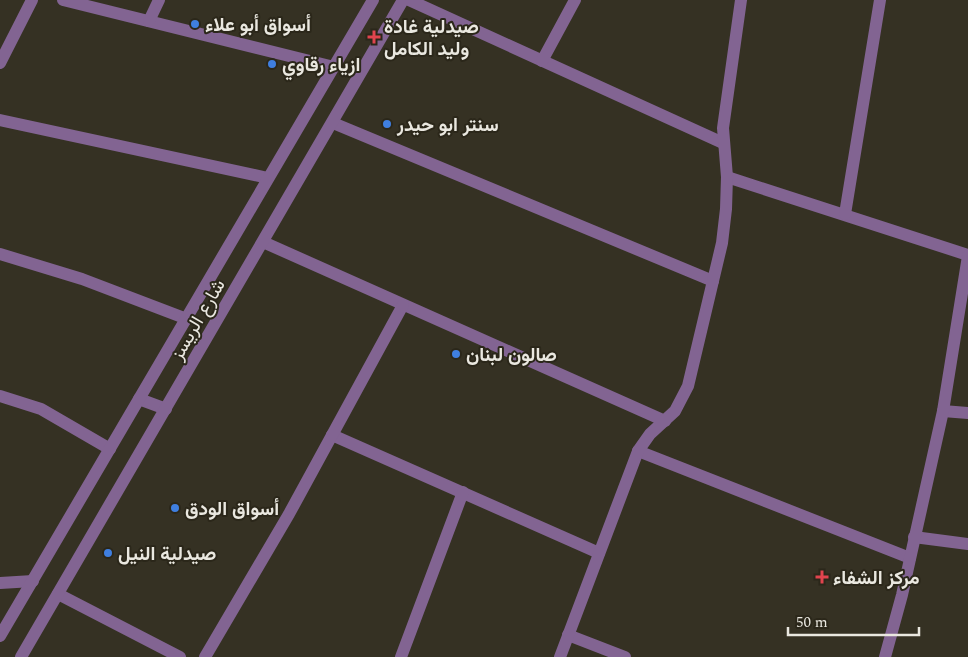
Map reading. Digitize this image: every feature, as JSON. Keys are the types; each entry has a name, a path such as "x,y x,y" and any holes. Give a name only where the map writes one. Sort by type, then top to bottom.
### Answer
{"street":[{"path":"0,63 32,0"},
{"path":"64,0 334,67"},
{"path":"149,21 159,0"},
{"name":"شارع الريسز","path":"0,636 373,0"},
{"name":"شارع الريسز","path":"21,657 403,0"},
{"path":"409,0 723,143"},
{"path":"542,60 575,0"},
{"path":"560,657 638,451 650,434 675,411 688,386 722,243 727,177 723,143 740,0"},
{"path":"845,214 880,0"},
{"path":"0,120 268,178"},
{"path":"333,123 712,281"},
{"path":"727,177 968,255 943,411 902,595 884,657"},
{"path":"263,242 665,421"},
{"path":"0,254 82,279 187,319"},
{"path":"210,655 403,305"},
{"path":"0,396 41,409 110,449"},
{"path":"140,399 166,409"},
{"path":"943,411 968,413"},
{"path":"332,435 599,553"},
{"path":"638,451 910,558"},
{"path":"401,657 463,492"},
{"path":"914,537 968,544"},
{"path":"0,583 33,581"},
{"path":"58,594 180,657"},
{"path":"568,635 626,657"}],"place":[{"name":"أسواق أبو علاء","path":"195,24"},
{"name":"صيدلية غادة وليد الكامل","path":"374,37"},
{"name":"ازياء رقاوي","path":"272,64"},
{"name":"سنتر ابو حيدر","path":"387,124"},
{"name":"صالون لبنان","path":"456,354"},
{"name":"أسواق الودق","path":"175,508"},
{"name":"صيدلية النيل","path":"108,553"},
{"name":"مركز الشفاء","path":"822,577"}]}
